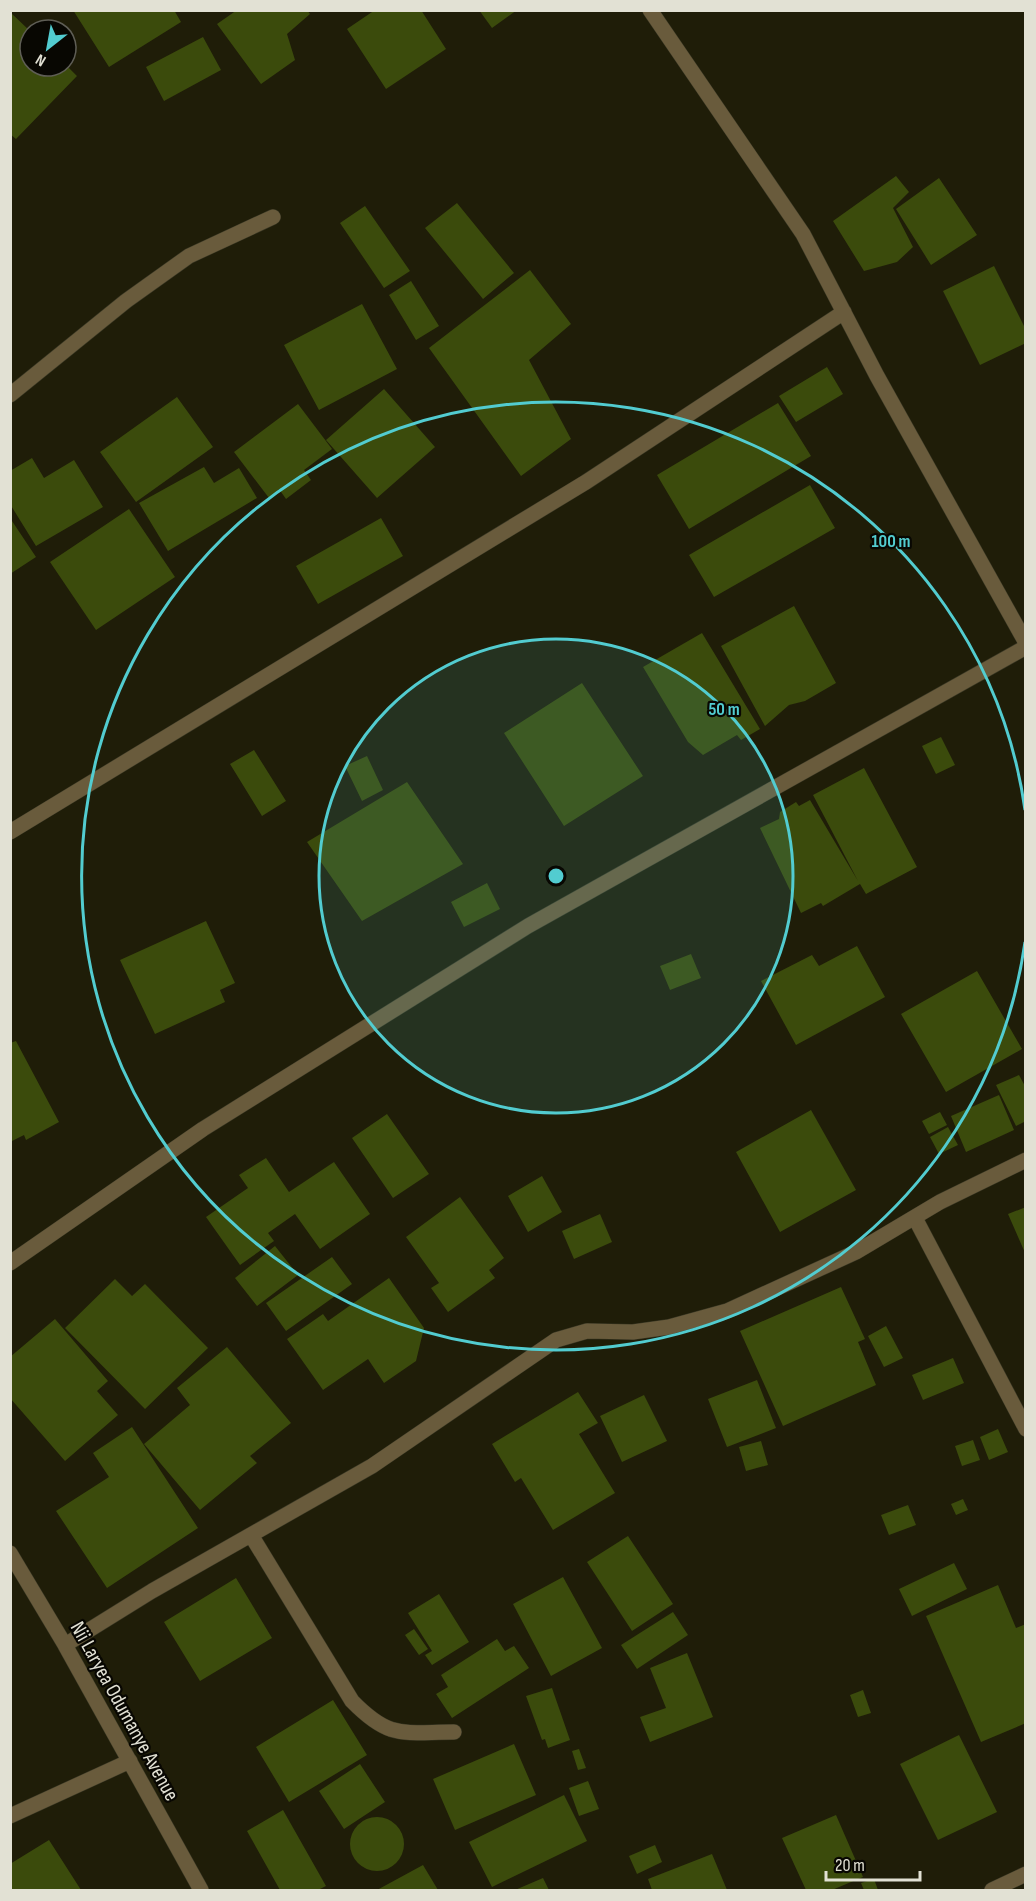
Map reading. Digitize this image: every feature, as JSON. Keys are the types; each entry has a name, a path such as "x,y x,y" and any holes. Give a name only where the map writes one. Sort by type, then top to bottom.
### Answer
{"street":[{"path":"10,1263 203,1129 528,926 1026,645 803,234 650,10"},
{"path":"10,395 126,301 189,256 273,217"},
{"path":"10,832 586,482 844,312"},
{"path":"65,1645 372,1466 556,1340 588,1331 633,1332 669,1327 727,1311 856,1252 958,1192 1026,1160"},
{"path":"915,1218 1026,1429"},
{"path":"252,1535 352,1701 371,1720 394,1732 454,1732"},
{"name":"Nii Laryea Odumanye Avenue","path":"10,1553 65,1645 201,1890"},
{"path":"10,1816 130,1761"},
{"path":"992,1890 1026,1874"}],"building":[{"path":"73,10 174,10 181,22 109,67"},
{"path":"237,10 307,10 310,14 287,34 295,60 261,84 217,24"},
{"path":"375,10 421,10 446,49 386,89 347,29"},
{"path":"479,10 517,10 492,28"},
{"path":"10,12 18,20 18,78 75,78 16,139 10,134"},
{"path":"203,37 221,70 164,101 146,67"},
{"path":"896,176 909,192 893,208 913,247 897,262 864,271 833,221"},
{"path":"939,178 977,235 931,265 896,209"},
{"path":"457,203 514,273 483,299 425,228"},
{"path":"365,206 410,271 384,288 340,223"},
{"path":"994,266 1026,330 1026,343 980,365 943,291"},
{"path":"530,270 571,324 529,360 571,439 521,476 429,348"},
{"path":"411,281 439,326 416,340 389,295"},
{"path":"362,304 397,369 319,410 284,345"},
{"path":"827,367 843,394 796,422 779,396"},
{"path":"384,389 435,447 377,498 326,440"},
{"path":"177,397 213,447 136,502 100,452"},
{"path":"778,403 811,456 689,529 657,475"},
{"path":"298,404 332,449 304,470 311,480 286,499 279,489 269,498 234,452"},
{"path":"32,458 44,478 74,460 103,507 36,546 10,504 10,471"},
{"path":"204,467 214,483 239,468 257,498 168,551 139,503"},
{"path":"810,485 835,528 714,597 689,555"},
{"path":"129,509 175,577 96,630 50,562"},
{"path":"10,518 36,557 10,574"},
{"path":"381,518 403,556 318,604 296,566"},
{"path":"794,606 836,683 805,701 789,705 765,726 721,646"},
{"path":"702,633 760,729 741,740 737,735 703,755 688,742 643,667"},
{"path":"582,683 643,776 564,826 504,733"},
{"path":"941,737 955,765 936,774 922,746"},
{"path":"254,750 286,801 262,816 230,764"},
{"path":"367,756 383,790 362,801 345,766"},
{"path":"864,768 917,867 866,894 860,884 823,906 821,903 801,913 760,828 779,819 780,812 796,802 799,806 810,800 858,881 813,795"},
{"path":"407,782 463,864 362,921 307,842"},
{"path":"487,883 500,909 464,927 451,902"},
{"path":"206,921 235,983 220,990 225,1002 155,1034 120,960"},
{"path":"857,946 885,997 796,1045 761,981 812,955 819,966"},
{"path":"691,954 701,978 670,990 660,966"},
{"path":"977,971 1022,1049 946,1092 901,1014"},
{"path":"16,1041 59,1122 26,1140 24,1135 10,1142 10,1043"},
{"path":"1019,1075 1026,1088 1026,1121 1016,1126 996,1085"},
{"path":"999,1095 1014,1130 966,1152 951,1116"},
{"path":"811,1110 856,1190 780,1232 736,1152"},
{"path":"940,1112 947,1125 929,1134 922,1121"},
{"path":"387,1114 429,1174 393,1198 352,1138"},
{"path":"948,1127 958,1145 939,1154 930,1137"},
{"path":"266,1158 289,1192 334,1162 370,1214 320,1249 295,1214 268,1233 274,1241 240,1265 206,1217 248,1188 239,1175"},
{"path":"542,1176 562,1212 528,1232 508,1196"},
{"path":"460,1197 504,1258 489,1270 495,1278 448,1312 431,1288 439,1283 406,1237"},
{"path":"1026,1207 1026,1255 1008,1214"},
{"path":"600,1214 612,1242 574,1259 562,1231"},
{"path":"275,1246 298,1275 257,1306 235,1278"},
{"path":"332,1257 352,1284 286,1331 266,1303"},
{"path":"389,1278 424,1328 416,1361 384,1383 368,1359 323,1390 287,1339 323,1314 328,1321"},
{"path":"115,1279 132,1296 145,1284 208,1348 145,1409 65,1328"},
{"path":"841,1287 865,1339 858,1342 876,1385 783,1426 740,1331"},
{"path":"55,1319 108,1381 97,1391 118,1415 65,1461 10,1398 10,1357"},
{"path":"886,1326 903,1358 884,1367 868,1336"},
{"path":"227,1347 291,1423 250,1456 257,1463 200,1510 144,1444 190,1405 177,1388"},
{"path":"953,1358 964,1383 923,1400 912,1375"},
{"path":"757,1380 776,1428 727,1447 708,1399"},
{"path":"578,1392 598,1423 579,1434 615,1493 553,1530 521,1478 515,1482 492,1444"},
{"path":"644,1395 667,1441 622,1462 600,1416"},
{"path":"132,1427 198,1528 107,1588 56,1511 109,1477 93,1453"},
{"path":"998,1429 1008,1452 989,1460 980,1437"},
{"path":"973,1440 980,1460 962,1466 955,1446"},
{"path":"761,1441 768,1465 746,1471 739,1447"},
{"path":"963,1499 968,1510 956,1515 951,1504"},
{"path":"908,1505 916,1525 889,1535 881,1515"},
{"path":"628,1536 673,1604 632,1631 587,1562"},
{"path":"954,1563 967,1589 912,1616 899,1589"},
{"path":"563,1577 602,1648 551,1676 513,1604"},
{"path":"236,1578 272,1638 200,1681 164,1622"},
{"path":"998,1585 1016,1628 1026,1624 1026,1723 981,1742 926,1616"},
{"path":"439,1594 469,1642 432,1665 425,1655 432,1651 408,1613"},
{"path":"673,1612 688,1635 637,1669 621,1645"},
{"path":"414,1629 428,1649 419,1655 405,1635"},
{"path":"497,1639 505,1651 514,1646 529,1668 452,1718 436,1694 448,1687 441,1675"},
{"path":"687,1653 713,1717 650,1742 640,1717 666,1708 650,1668"},
{"path":"552,1688 570,1740 548,1748 545,1739 542,1740 526,1696"},
{"path":"863,1690 871,1713 858,1717 850,1695"},
{"path":"333,1700 367,1755 289,1802 256,1747"},
{"path":"959,1735 997,1812 938,1840 900,1764"},
{"path":"514,1744 536,1795 455,1830 433,1779"},
{"path":"579,1749 586,1768 578,1770 572,1751"},
{"path":"360,1764 385,1802 344,1829 319,1791"},
{"path":"588,1781 599,1809 579,1816 569,1788"},
{"path":"564,1795 587,1841 492,1887 469,1842"},
{"path":"283,1810 326,1886 318,1890 280,1890 247,1831"},
{"path":"836,1815 863,1877 832,1890 806,1890 782,1838"},
{"path":"377,1817 387,1819 396,1825 402,1834 404,1844 402,1854 396,1863 387,1869 377,1871 367,1869 358,1863 352,1854 350,1844 352,1834 358,1825 367,1819"},
{"path":"49,1840 81,1890 10,1890 10,1864"},
{"path":"655,1845 662,1862 637,1874 629,1856"},
{"path":"712,1854 727,1890 652,1890 648,1879"},
{"path":"423,1865 438,1890 377,1890"},
{"path":"543,1878 549,1890 515,1890"},
{"path":"874,1879 878,1890 864,1890 861,1883"}]}
